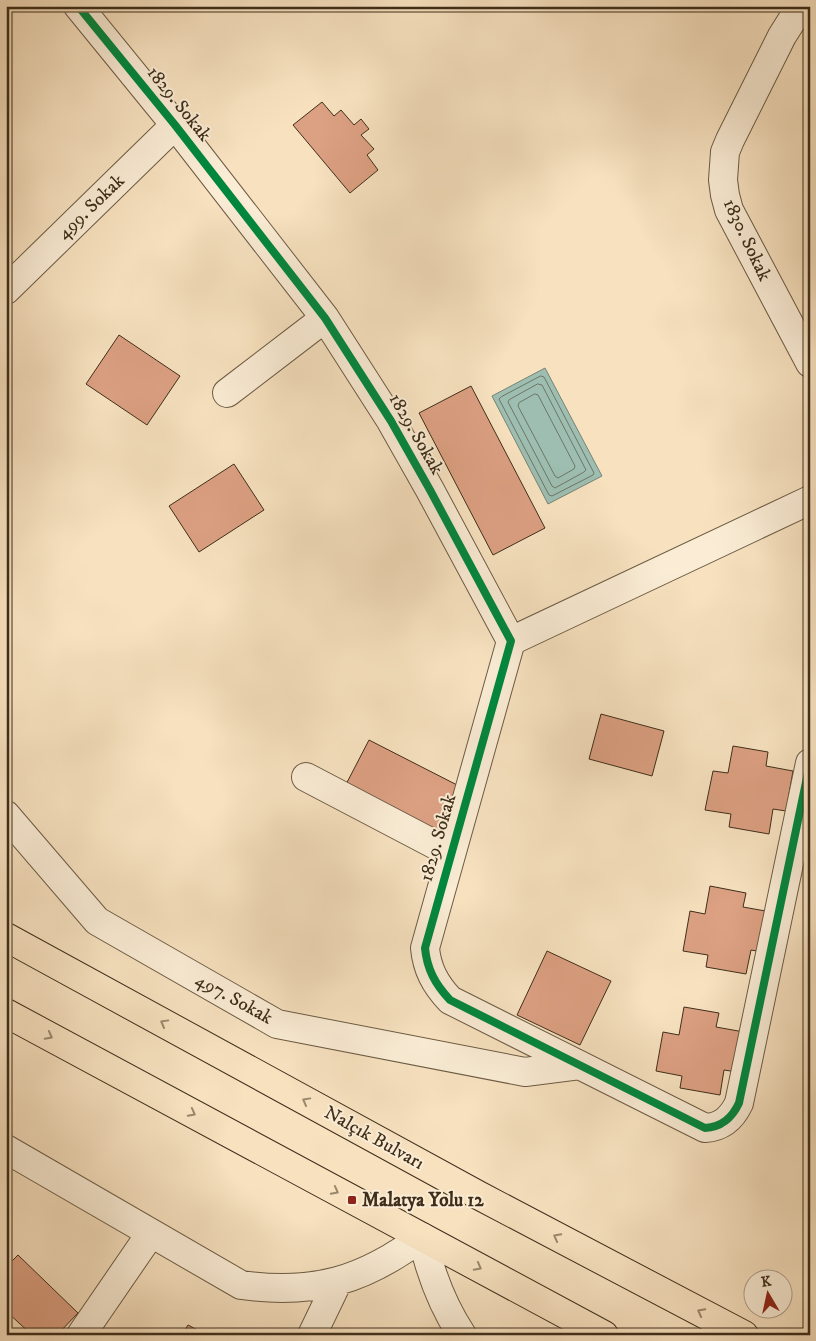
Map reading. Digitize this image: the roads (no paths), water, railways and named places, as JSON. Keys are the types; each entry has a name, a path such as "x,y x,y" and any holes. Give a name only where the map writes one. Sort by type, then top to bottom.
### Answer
{"highway":[{"name":"Nalçık Bulvarı","path":"6,936 478,1195 744,1335"},
{"path":"6,1013 604,1335"}],"street":[{"name":"1829. Sokak","path":"78,6 175,125 325,318 391,421 511,641 425,948 426,960 430,973 442,992 450,1000 580,1065"},
{"name":"1830. Sokak","path":"801,6 782,36 730,140 726,152 723,180 725,195 736,224 810,363"},
{"name":"499. Sokak","path":"6,290 175,125"},
{"path":"227,394 325,318"},
{"path":"511,641 810,500"},
{"path":"580,1065 705,1128 719,1125 732,1117 739,1103 810,763"},
{"path":"306,777 451,853"},
{"name":"497. Sokak","path":"6,815 97,921 277,1024 525,1072 580,1065"},
{"path":"6,1149 241,1285 283,1289 304,1288 352,1278 400,1253 422,1237 436,1286 462,1335"},
{"path":"81,1335 151,1233"},
{"path":"312,1335 338,1281"}],"water":[{"path":"545,368 602,476 548,504 492,396"}],"place":[{"name":"Malatya Yolu 12","path":"352,1200"}]}
